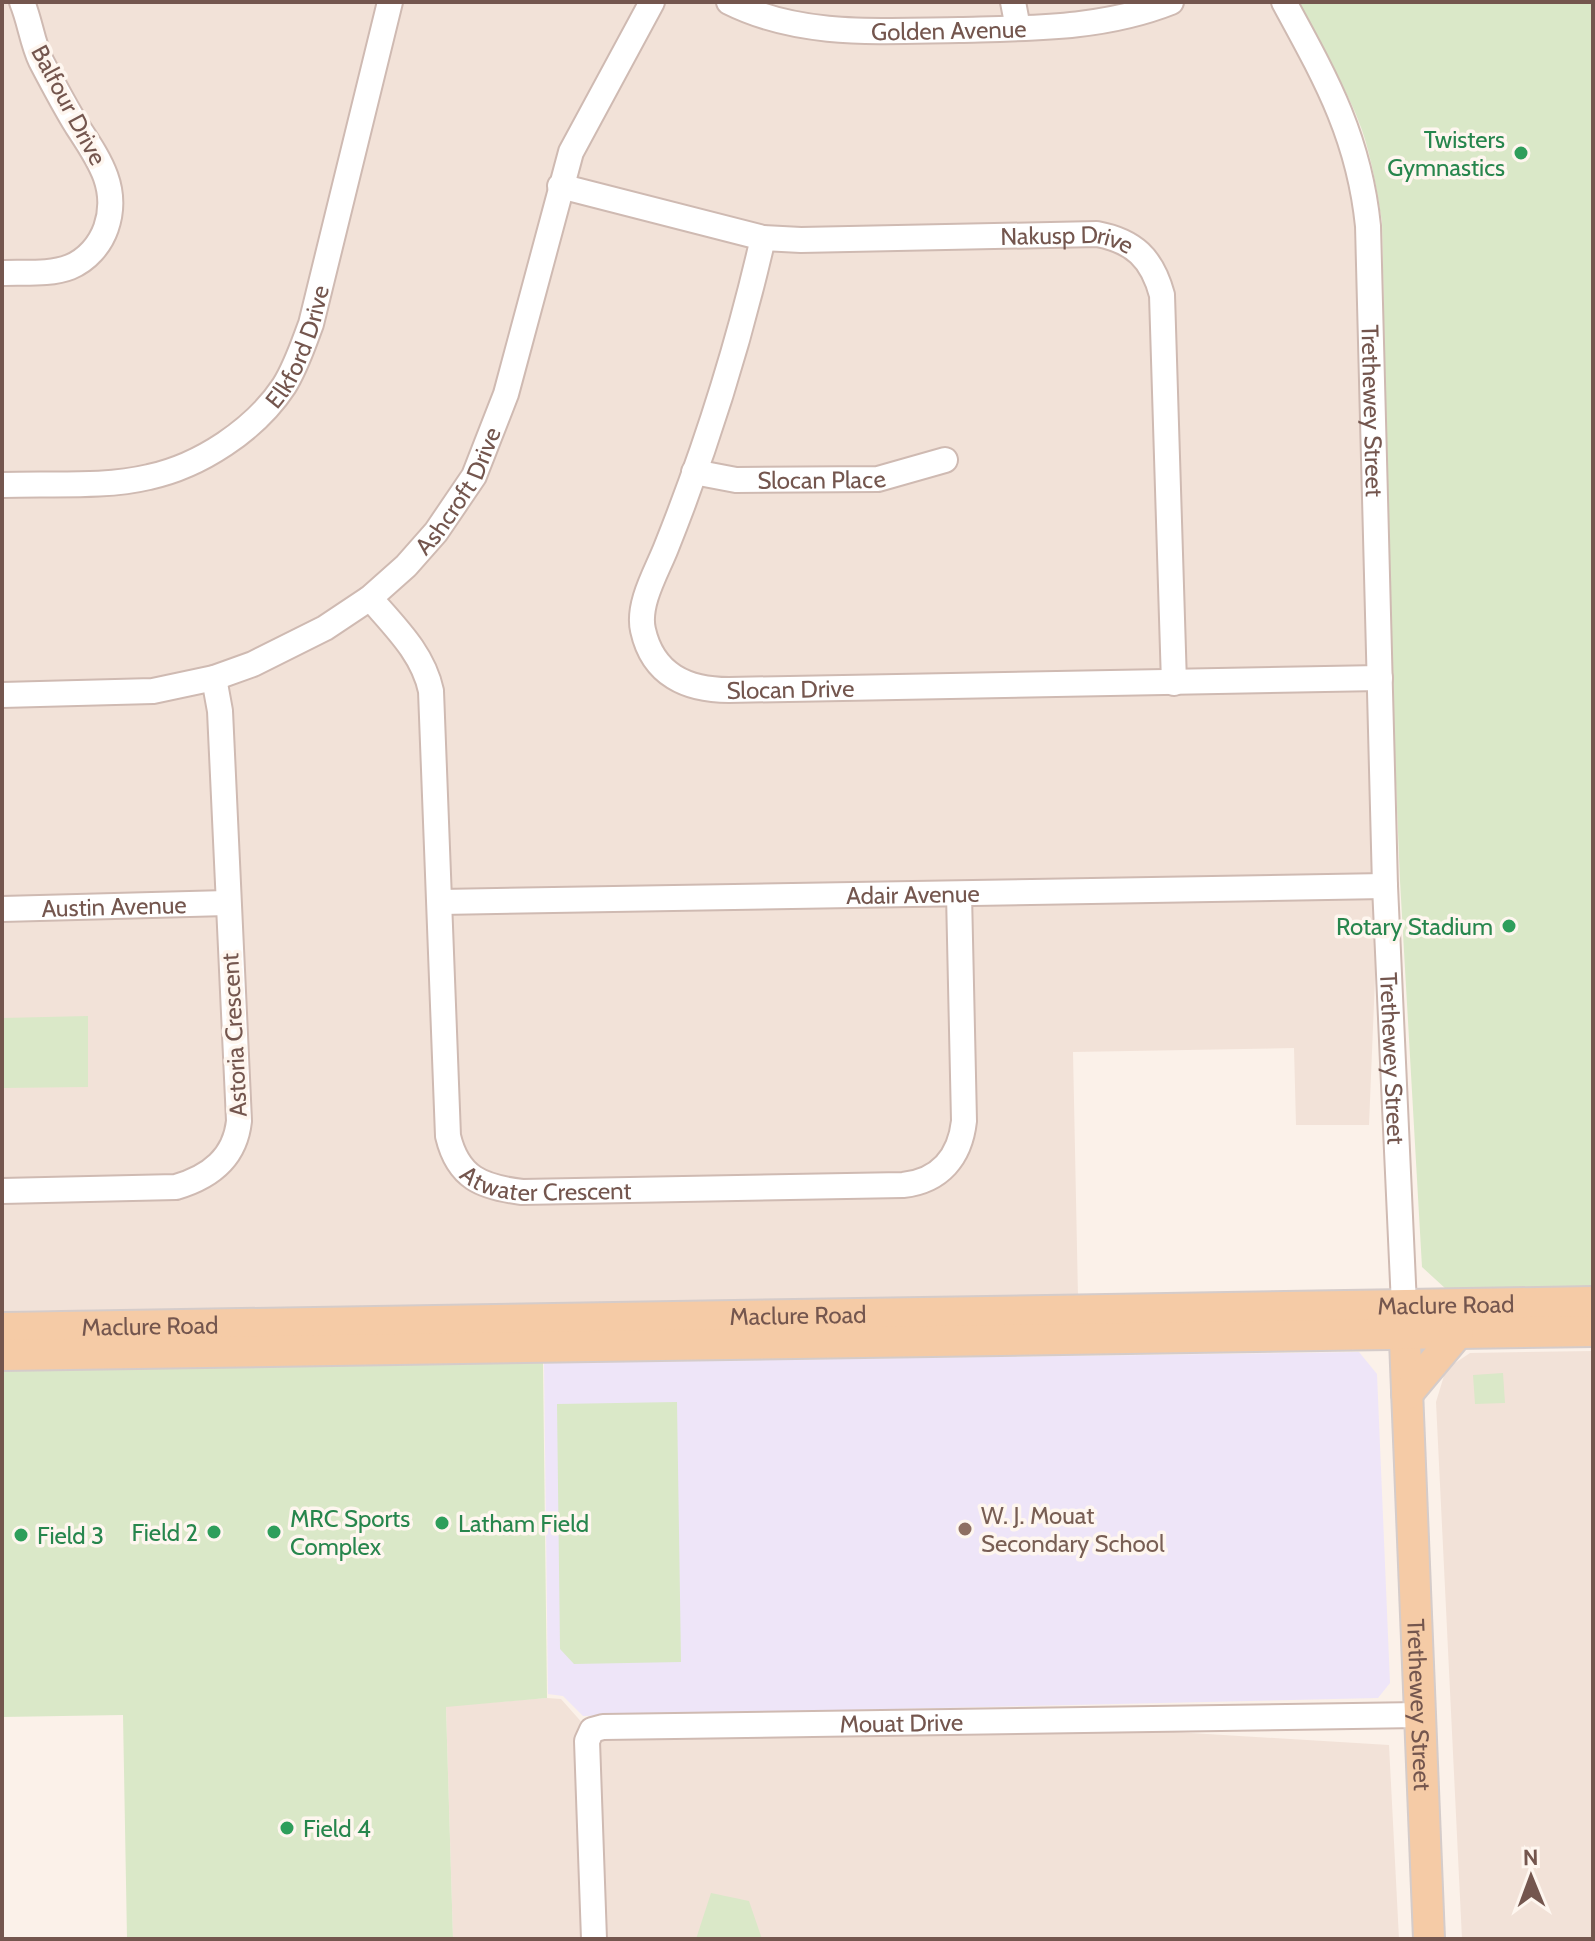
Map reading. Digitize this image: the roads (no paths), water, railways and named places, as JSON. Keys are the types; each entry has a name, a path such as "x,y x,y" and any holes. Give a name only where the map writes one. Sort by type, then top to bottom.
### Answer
{"main road":[{"name":"Maclure Road","path":"2,1355 1404,1319 1593,1302"},
{"name":"Maclure Road","path":"2,1328 1404,1319 1458,1333 1593,1331"},
{"name":"Trethewey Street","path":"1404,1319 1429,1939"},
{"path":"1407,1394 1458,1333"}],"street":[{"name":"Balfour Drive","path":"2,273 69,268 88,256 102,241 112,196 105,171 93,147 76,124 41,60 22,2"},
{"name":"Elkford Drive","path":"2,485 149,478 183,466 242,431 283,387 311,324 390,2"},
{"name":"Ashcroft Drive","path":"2,695 153,691 214,678 285,649 325,628 370,598 406,566 436,532 474,476 506,394 560,186 583,125 652,2"},
{"name":"Golden Avenue","path":"729,2 780,20 826,29 1018,28 1102,23 1144,13 1171,2"},
{"path":"1013,2 1018,28"},
{"name":"Trethewey Street","path":"1284,2 1342,113 1359,164 1366,200 1385,886 1404,1319"},
{"name":"Nakusp Drive","path":"560,186 763,238 801,240 1097,234 1116,238 1135,249 1149,263 1162,295 1174,683"},
{"name":"Slocan Drive","path":"763,238 734,348 694,472 645,602 642,627 656,662 680,681 702,690 716,690 1380,678"},
{"name":"Slocan Place","path":"694,472 736,480 878,479 945,460"},
{"name":"Atwater Crescent","path":"370,598 418,657 427,673 431,691 448,1136 452,1151 465,1173 478,1181 505,1190 538,1192 903,1185 916,1184 932,1177 954,1157 962,1138 964,1121 959,894"},
{"name":"Astoria Crescent","path":"2,1191 176,1187 196,1181 222,1162 232,1148 239,1121 220,711 214,678"},
{"name":"Adair Avenue","path":"441,902 1385,886"},
{"name":"Austin Avenue","path":"2,909 227,903"},
{"name":"Mouat Drive","path":"594,1939 587,1741 592,1730 603,1727 1419,1715"}],"place":[{"name":"Twisters Gymnastics","path":"1521,153"},
{"name":"Rotary Stadium","path":"1509,926"},
{"name":"Latham Field","path":"442,1523"},
{"name":"W. J. Mouat Secondary School","path":"965,1529"},
{"name":"Field 2","path":"214,1532"},
{"name":"MRC Sports Complex","path":"274,1532"},
{"name":"Field 3","path":"21,1535"},
{"name":"Field 4","path":"287,1828"}]}
